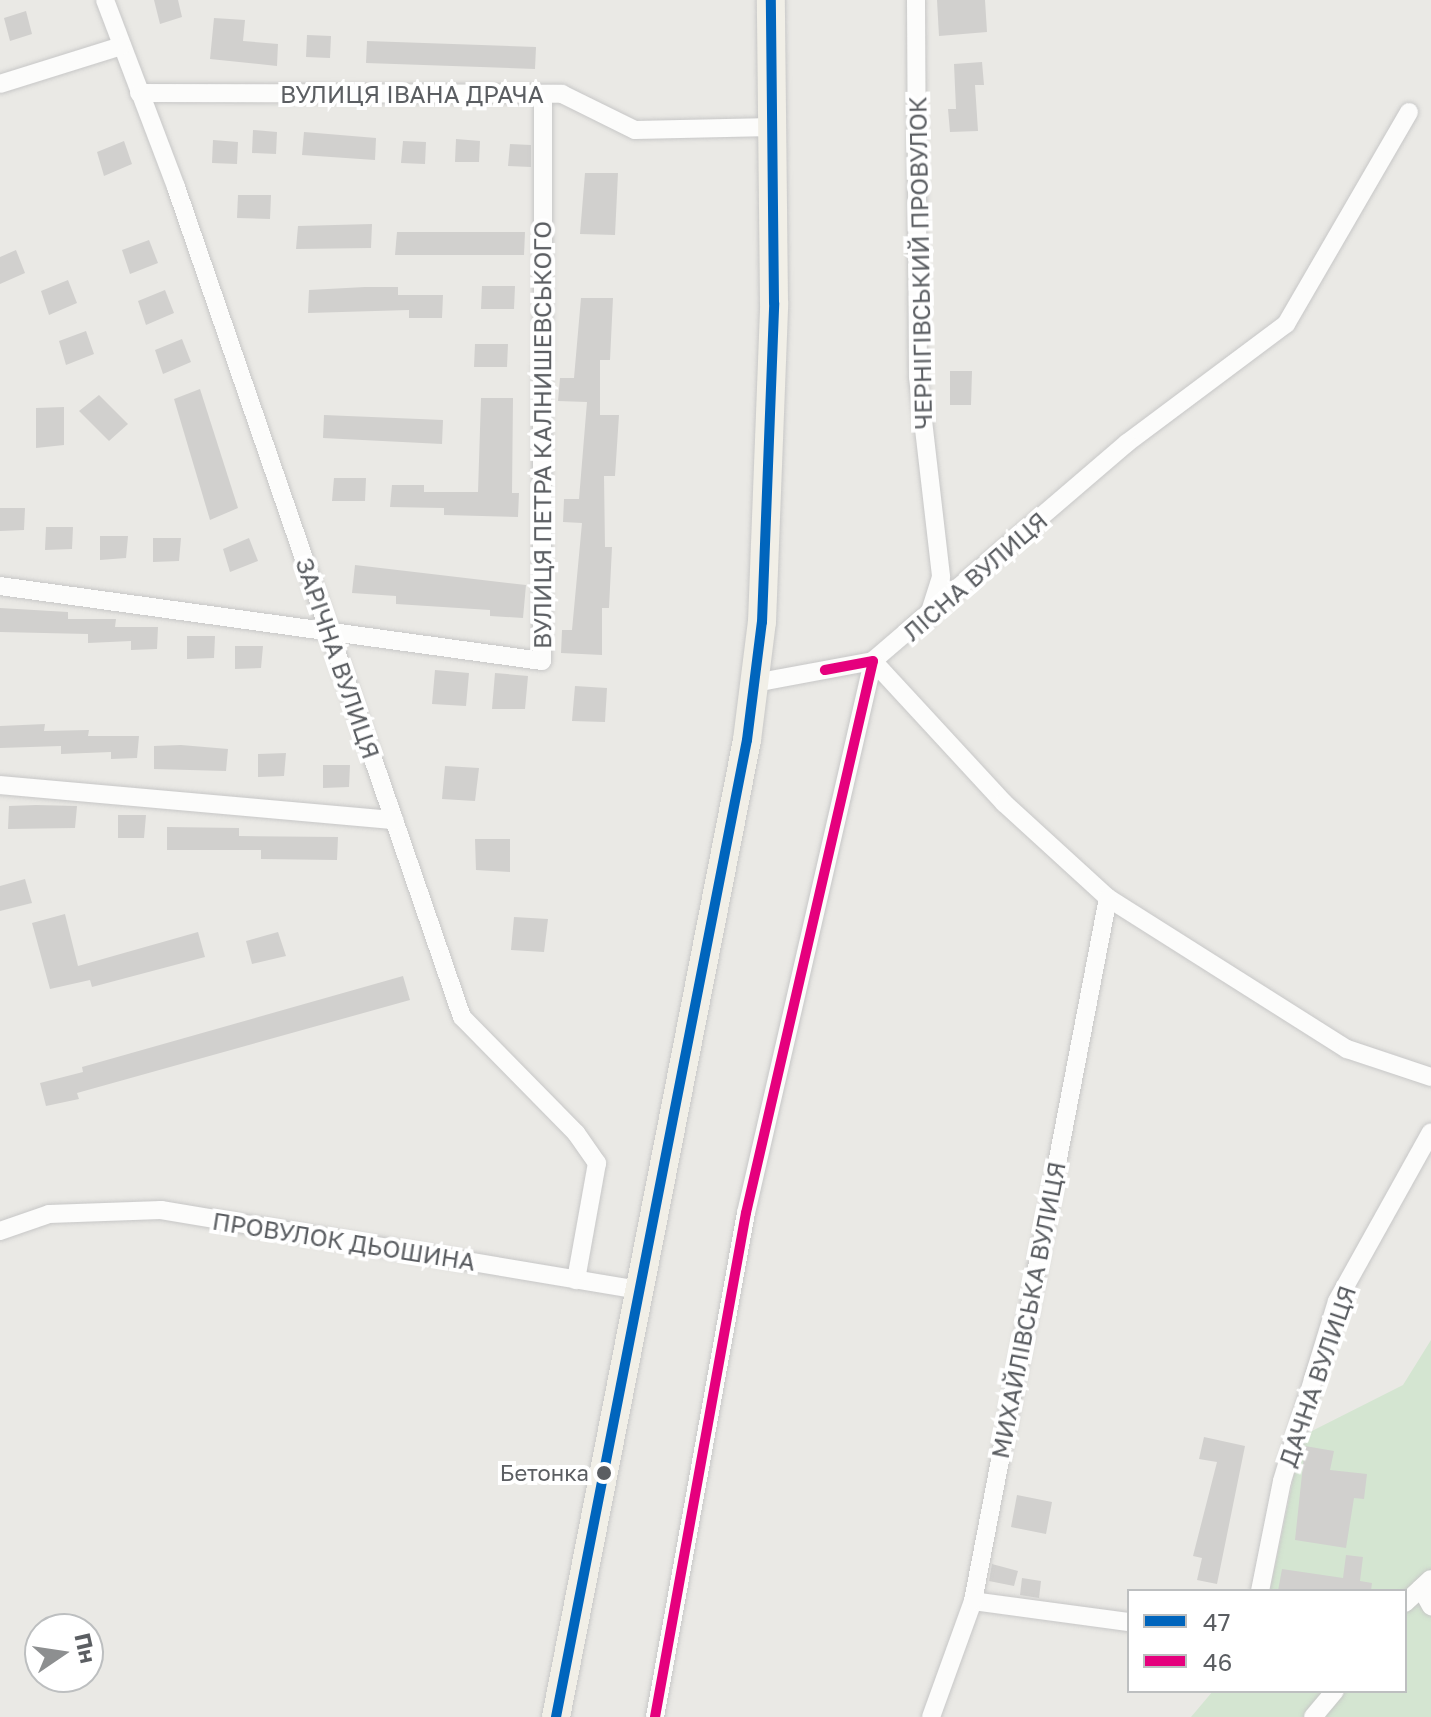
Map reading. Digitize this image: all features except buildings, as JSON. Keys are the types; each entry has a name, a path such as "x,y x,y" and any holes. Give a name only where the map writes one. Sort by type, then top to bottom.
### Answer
{"main road":[{"path":"556,1717 754,683 769,505 771,0"},
{"path":"566,1717 569,1657"}],"street":[{"name":"ЗАРІЧНА ВУЛИЦЯ","path":"105,0 462,1017 576,1133 597,1163 576,1280"},
{"name":"ЧЕРНІГІВСЬКИЙ ПРОВУЛОК","path":"916,0 918,377 941,577 927,619"},
{"path":"0,84 121,46"},
{"name":"ВУЛИЦЯ ІВАНА ДРАЧА","path":"139,93 562,94 635,130 772,127"},
{"name":"ВУЛИЦЯ ПЕТРА КАЛНИШЕВСЬКОГО","path":"0,586 542,661 543,94"},
{"name":"ЛІСНА ВУЛИЦЯ","path":"873,661 927,619 1127,443 1286,324 1409,112"},
{"path":"754,683 873,661"},
{"path":"873,661 1004,803 1108,898 1347,1049 1431,1077"},
{"path":"655,1717 746,1213 873,661"},
{"path":"0,785 394,820"},
{"name":"МИХАЙЛІВСЬКА ВУЛИЦЯ","path":"931,1717 973,1601 1108,898"},
{"name":"ДАЧНА ВУЛИЦЯ","path":"1260,1589 1282,1481 1337,1301 1431,1132"},
{"name":"ПРОВУЛОК ДЬОШИНА","path":"8,1228 49,1214 161,1210 638,1290"},
{"path":"0,1212 8,1228"},
{"path":"1407,1601 1426,1583"},
{"path":"1426,1583 1431,1606"},
{"path":"973,1601 1127,1622"},
{"path":"1315,1715 1317,1693"},
{"path":"1315,1715 1333,1693"}],"green space":[{"path":"1431,1340 1431,1717 1191,1717 1211,1693 1407,1693 1407,1589 1270,1589 1302,1436 1403,1385"}],"transit line":[{"name":"47","path":"556,1717 747,740 762,622 774,303 771,0"},
{"name":"46","path":"655,1717 746,1213 873,661 825,670"}],"place":[{"name":"Бетонка","path":"604,1473"}]}
